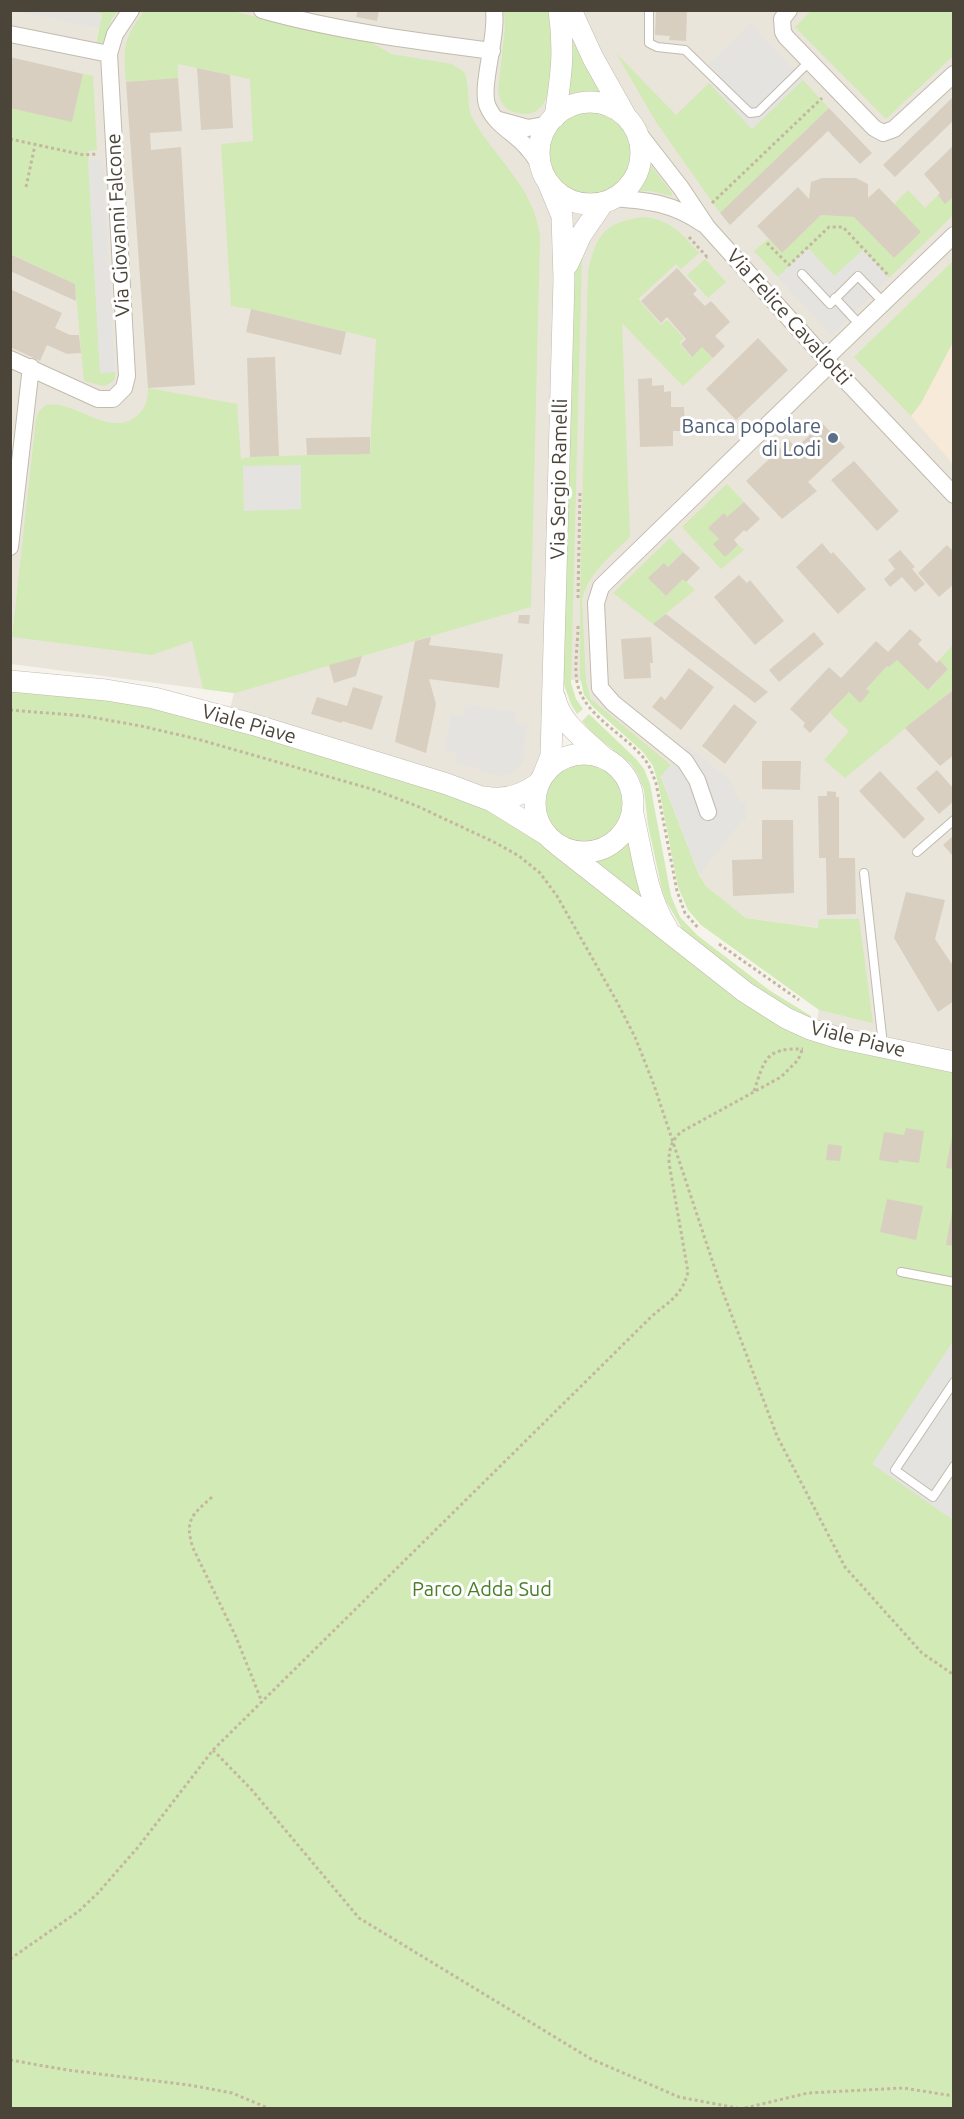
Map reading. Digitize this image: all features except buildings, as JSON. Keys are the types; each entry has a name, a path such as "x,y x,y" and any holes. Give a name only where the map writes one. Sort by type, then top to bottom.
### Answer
{"street":[{"path":"10,34 109,54 115,34 131,10"},
{"path":"262,10 312,23 422,42 492,51"},
{"path":"494,10 496,20 485,95 487,105 495,119 529,149 555,190 566,198 588,204 608,201 662,203 684,212 707,227"},
{"path":"544,175 540,148 543,135 552,120 563,67 559,10"},
{"name":"Via Felice Cavallotti","path":"571,10 593,58 630,123 641,148 637,174 625,190 608,201"},
{"path":"789,10 782,19 783,32 874,128 886,133 894,129 954,74"},
{"name":"Via Giovanni Falcone","path":"31,368 98,399 113,399 124,388 127,376 109,54"},
{"name":"Via Felice Cavallotti","path":"552,120 564,109 588,102 605,104 630,123 681,188 707,227 828,361 954,495"},
{"path":"495,119 528,128 552,120"},
{"name":"Via Sergio Ramelli","path":"541,779 551,756 564,279 562,216 544,175"},
{"name":"Via Sergio Ramelli","path":"564,279 574,247 608,201"},
{"path":"708,812 697,780 685,761 613,703 600,688 596,603 598,595 607,581 828,361 860,326 954,235"},
{"path":"10,358 31,368 10,547"},
{"name":"Via Sergio Ramelli","path":"554,679 555,699 561,715 604,758"},
{"name":"Viale Piave","path":"10,681 106,690 154,698 266,728 410,772 482,797 520,817 552,840 765,1006 810,1029 954,1062"},
{"name":"Viale Piave","path":"482,797 503,799 531,789 555,763 570,756 587,754 604,758 618,767 628,781 633,797 633,814 657,908 668,929 680,942"},
{"name":"Viale Piave","path":"541,779 536,796 539,823 552,840 572,851 588,852 603,849 617,840 627,828 633,814"}],"lane":[{"path":"649,10 649,43 657,47 685,50 750,113 758,112 810,61"},
{"path":"802,274 830,304 858,276 884,303"},
{"path":"835,298 860,326"},
{"path":"917,852 954,820"},
{"path":"864,873 883,1047"},
{"path":"901,1272 954,1282"},
{"path":"954,1382 896,1470 933,1497 954,1466"}],"path":[{"path":"710,205 834,86"},
{"path":"10,139 84,155 114,152"},
{"path":"26,187 35,145"},
{"path":"767,243 789,265 829,227 843,227 900,287"},
{"path":"684,232 707,257 722,243"},
{"path":"578,598 580,491"},
{"path":"578,622 577,681 581,694 591,709 642,755 651,768 656,783 676,891 685,913 700,930"},
{"path":"10,710 85,716 141,726 375,790 417,806 496,843 519,856 540,873 557,896 635,1037 654,1085 721,1287 777,1436 845,1567 922,1653 954,1675"},
{"path":"718,944 807,1005"},
{"path":"10,1959 80,1911 139,1846 213,1750 683,1288 688,1272 669,1163 672,1140 681,1132 790,1070 810,1029"},
{"path":"754,1092 763,1066 772,1054 786,1048 802,1049"},
{"path":"212,1497 193,1514 189,1524 189,1536 236,1636 262,1702"},
{"path":"213,1750 251,1789 359,1918 591,2059 679,2097 737,2109"},
{"path":"10,2060 232,2093 268,2109"},
{"path":"745,2109 808,2093 903,2088 954,2096"}],"shaded area":[{"path":"86,10 102,14 96,42 118,11 556,11 550,114 536,148 560,217 551,678 539,780 505,796 229,713 234,693 11,664 10,478 14,449 10,411 11,11"},
{"path":"86,10 102,14 99,28 16,11"},
{"path":"561,11 953,11 953,1302 809,1053 819,1010 819,928 746,918 706,886 699,875 661,776 670,765 596,705 591,699 586,681 556,679 565,278 541,148 550,125"},
{"path":"751,24 803,80 752,129 709,83 718,74 709,64"},
{"path":"103,159 115,372 100,373 88,161"},
{"path":"808,248 834,276 863,250 889,278 831,335 778,277"},
{"path":"953,342 953,464 911,416 921,403"},
{"path":"301,465 301,509 244,511 243,466"},
{"path":"465,704 515,712 515,724 527,725 523,761 513,772 500,776 455,762 457,754 445,749 451,714 463,716"},
{"path":"687,746 730,780 740,802 746,802 746,820 742,820 699,875 661,776"},
{"path":"953,1341 953,1520 872,1464"}],"green space":[{"path":"86,11 118,11 112,19 102,44 96,43 102,14"},
{"path":"144,11 232,11 367,40 391,54 452,64 464,72 471,115 483,136 522,188 536,218 540,236 531,607 235,693 203,689 192,641 152,655 12,637 36,419 40,410 46,405 69,408 117,423 128,421 142,411 148,396 148,388 237,404 241,459 370,453 376,339 231,306 221,144 253,141 250,79 178,64 178,78 126,82 126,44 132,29"},
{"path":"504,11 549,11 552,58 548,94 541,107 530,114 508,109 499,95 505,28"},
{"path":"811,11 953,11 953,56 886,119 795,27"},
{"path":"563,13 605,98 591,95 565,99"},
{"path":"616,53 676,115 709,83 752,129 803,80 829,108 720,213 656,122"},
{"path":"83,74 93,76 97,150 88,151 100,372 115,372 113,381 103,386 84,381 75,284 11,254 11,108 72,121"},
{"path":"590,110 606,114 620,123 629,137 633,153 629,169 620,183 606,192 590,196 574,192 560,183 551,169 547,153 551,137 560,123 574,114"},
{"path":"645,158 672,196 650,191 631,191"},
{"path":"908,190 925,208 938,195 945,203 953,196 953,215 889,278 863,250 834,276 808,248 778,277 754,251 768,239 782,253 821,215 854,217 894,258 921,232 894,204"},
{"path":"646,217 676,229 699,253 681,269 676,264 638,299 661,325 667,320 684,338 679,343 691,357 702,347 713,358 683,386 622,323 630,537 595,573 589,581 582,600 586,681 591,699 671,765 661,777 699,875 706,886 746,918 818,928 819,919 859,919 873,1023 819,1010 701,925 688,910 678,887 653,766 643,752 593,707 584,695 580,677 580,597 588,272 595,248 605,232 621,222"},
{"path":"582,257 571,683 576,699 583,709 577,714 563,682 574,267"},
{"path":"705,259 726,282 708,298 687,275"},
{"path":"953,261 953,342 921,403 911,416 854,357"},
{"path":"727,484 744,502 727,517 724,513 708,528 719,539 725,557 738,545 744,550 721,569 682,527"},
{"path":"670,538 683,552 668,567 664,563 649,578 666,596 683,579 695,590 653,624 613,593"},
{"path":"953,645 953,689 845,778 824,760 849,731 830,713 849,692 860,702 870,693 866,689 887,666 889,667 897,660 929,690 948,669 939,660"},
{"name":"Parco Adda Sud","path":"11,688 150,704 478,802 539,838 746,1000 954,1070 953,2108 11,2108"},
{"path":"589,714 644,769 650,784 671,896 680,917 697,935 769,990 811,1016 810,1018 774,1002 684,932 662,890 648,825 644,790 638,775 631,764 594,735 582,721"},
{"path":"584,763 599,766 612,775 621,788 624,803 621,818 612,831 599,840 584,843 569,840 556,831 547,818 544,803 547,788 556,775 569,766"},
{"path":"632,830 655,911 585,858 612,850"}],"place":[{"name":"Banca popolare di Lodi","path":"833,438"}]}
